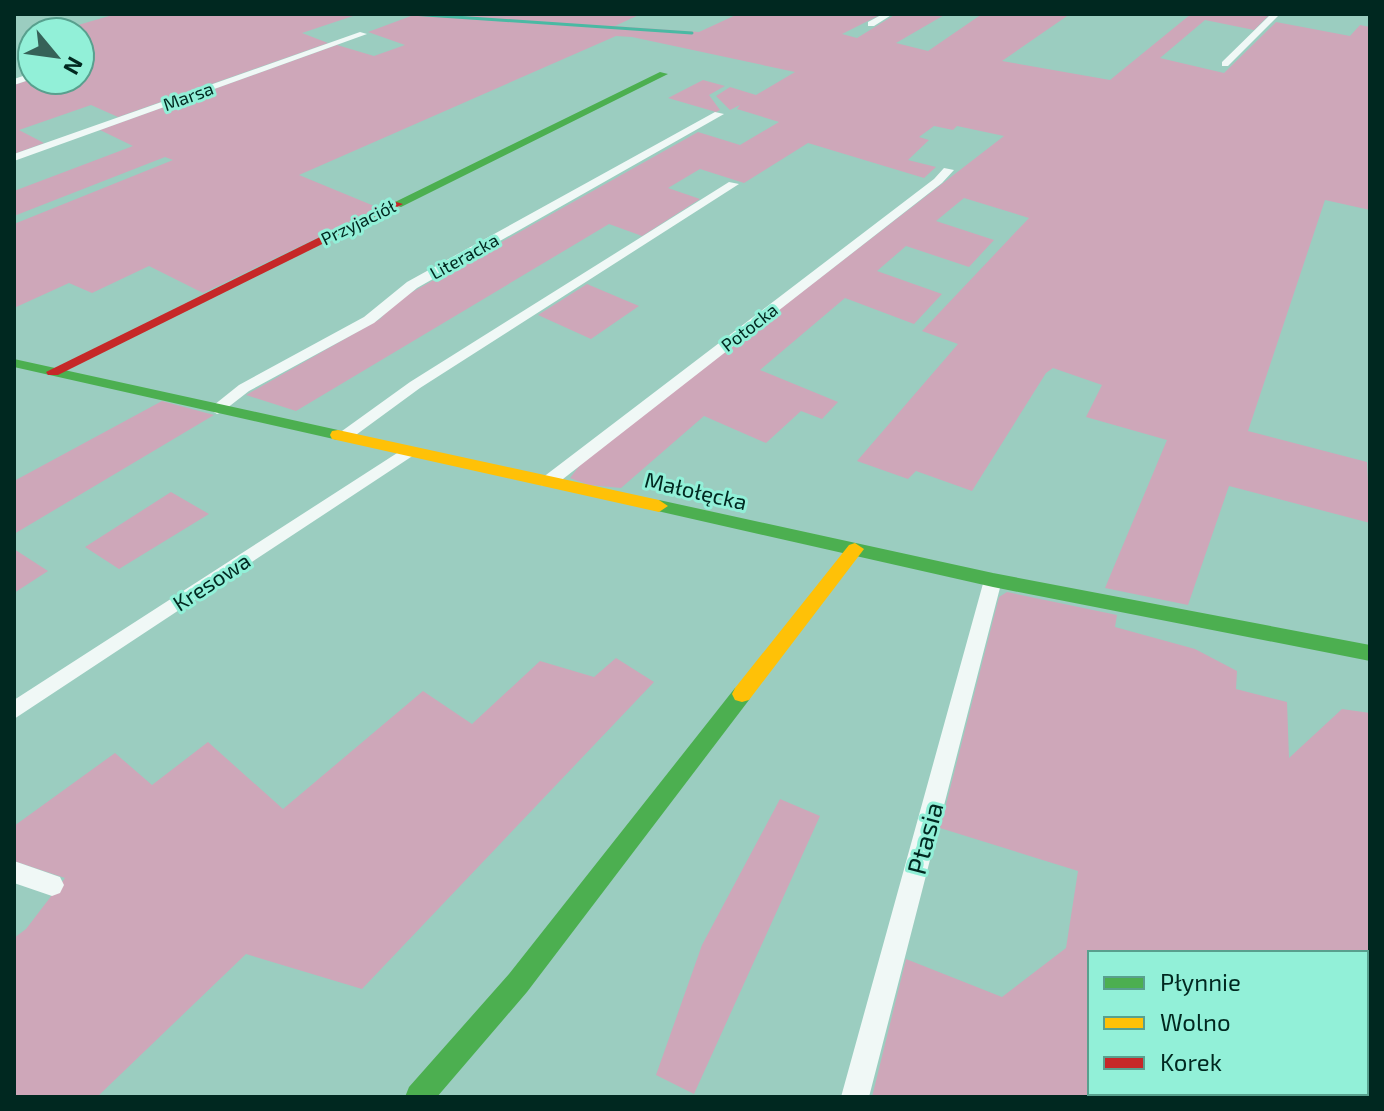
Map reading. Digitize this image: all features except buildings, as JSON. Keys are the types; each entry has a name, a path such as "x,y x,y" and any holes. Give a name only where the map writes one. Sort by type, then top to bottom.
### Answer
{"street":[{"path":"871,24 889,14"},
{"path":"1225,64 1276,14"},
{"name":"Marsa","path":"14,158 363,34"},
{"name":"Przyjaciół","path":"53,372 663,74"},
{"name":"Literacka","path":"217,409 244,388 369,320 412,285 719,114"},
{"name":"Potocka","path":"548,482 938,181 948,170"},
{"path":"343,436 415,385 733,184"},
{"name":"Małołęcka","path":"14,363 993,580 1370,653"},
{"name":"Kresowa","path":"14,711 408,451"},
{"path":"419,1097 518,983 855,549"},
{"name":"Ptasia","path":"855,1097 993,580"},
{"path":"14,872 52,885"}],"shaded area":[{"path":"116,14 359,14 302,33 328,43 118,117 91,105 19,130 44,143 14,154 14,85 16,96 96,96 96,20"},
{"path":"394,14 641,14 615,26 699,32 738,14 882,14 842,34 857,38 896,14 946,14 896,43 928,51 982,14 1070,14 1002,61 1110,80 1191,14 1270,14 1254,30 1205,20 1160,58 1224,73 1276,22 1350,36 1360,25 1370,27 1370,210 1325,200 1248,431 1367,462 1370,523 1229,486 1188,605 1105,588 1167,440 1086,417 1102,385 1053,368 1046,373 972,491 916,471 908,479 857,461 958,344 922,331 1029,218 964,198 936,221 994,240 969,267 906,246 877,271 942,294 914,324 845,298 760,370 838,402 822,419 801,411 766,443 704,416 621,488 589,485 570,478 583,461 1004,136 957,126 953,130 934,126 919,137 929,140 908,160 936,167 924,178 808,143 744,183 700,169 668,188 700,199 642,236 609,224 296,411 246,395 380,319 398,300 698,132 740,145 779,122 737,109 740,105 730,110 716,96 730,87 756,95 795,72 632,37 616,36 299,175 379,208 203,293 149,266 92,293 69,283 14,308 14,224 173,160 165,157 14,216 14,191 133,146 100,130 337,45 374,56 405,45 368,32 411,16"},
{"path":"703,80 725,86 709,95 720,110 716,112 668,98"},
{"path":"587,284 639,306 591,339 538,315"},
{"path":"162,401 214,415 14,534 14,481"},
{"path":"171,492 209,514 119,569 85,547"},
{"path":"14,549 48,571 14,593"},
{"path":"1007,592 1117,615 1115,627 1195,649 1237,671 1236,689 1287,702 1289,758 1342,709 1370,713 1370,988 1368,951 1088,951 1088,1095 1306,1095 1303,1097 872,1097 906,959 1002,997 1066,948 1078,871 940,828 999,597"},
{"path":"616,658 654,682 362,989 246,954 97,1097 14,1097 14,938 26,929 65,878 14,861 14,826 115,753 152,785 208,742 283,809 423,691 472,724 540,661 594,677"},
{"path":"780,799 820,816 694,1094 656,1075 702,945"}],"waterway":[{"path":"411,14 692,33"}],"traffic: fast":[{"path":"397,204 663,74"},
{"path":"14,363 338,435"},
{"path":"659,506 993,580 1370,653"},
{"path":"419,1097 518,983 742,694"}],"traffic: slow":[{"path":"338,435 659,506"},
{"path":"742,694 855,549"}],"traffic: jam":[{"path":"53,372 397,204"}]}
